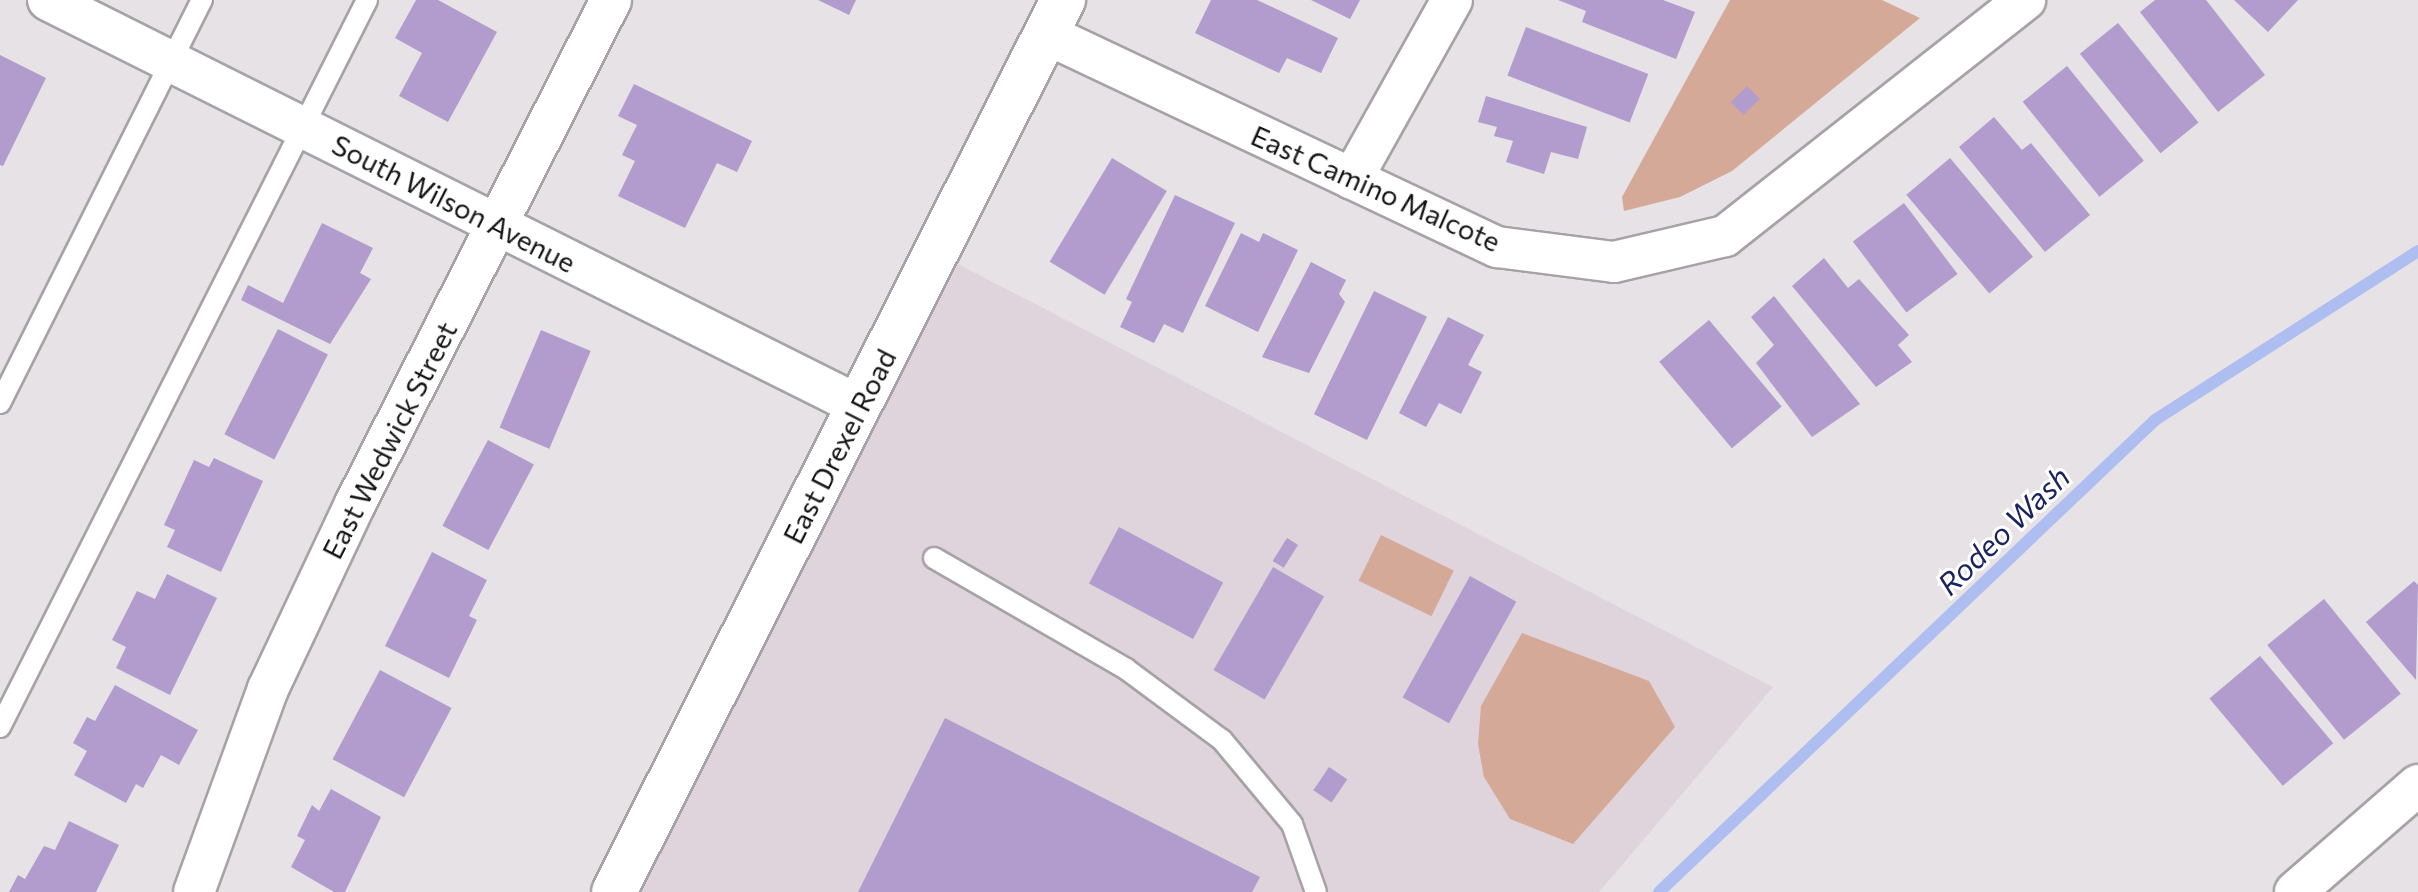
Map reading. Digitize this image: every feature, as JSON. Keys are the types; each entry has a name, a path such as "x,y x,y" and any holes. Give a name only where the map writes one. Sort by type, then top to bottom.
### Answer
{"street":[{"name":"South Wilson Avenue","path":"48,0 860,406"},
{"name":"East Wedwick Street","path":"194,892 268,689 355,504 611,0"},
{"path":"1352,179 1452,0"},
{"name":"East Camino Malcote","path":"1055,17 1352,179 1497,247 1614,262 1725,236 2025,0"},
{"name":"East Drexel Road","path":"614,892 1055,17"},
{"path":"2295,892 2418,785"}],"lane":[{"path":"0,403 202,0"},
{"path":"0,727 367,0"},
{"path":"934,558 1126,669 1222,740 1292,824 1316,892"}],"shaded area":[{"path":"1730,0 1882,0 1920,18 1732,171 1680,197 1624,211 1622,197"},
{"path":"958,264 1773,687 1599,892 638,892"},
{"path":"1381,535 1454,571 1431,616 1359,581"},
{"path":"1522,633 1649,681 1675,727 1573,844 1510,819 1484,777 1478,744 1481,706"}],"building":[{"path":"416,0 438,0 497,32 448,122 399,96 422,53 395,38"},
{"path":"818,0 856,0 849,15"},
{"path":"1211,0 1257,0 1338,38 1321,73 1287,58 1279,73 1195,33"},
{"path":"1311,0 1360,0 1350,19"},
{"path":"1558,0 1663,0 1695,12 1676,59 1582,22 1586,11"},
{"path":"2155,0 2206,0 2265,75 2218,112 2140,12"},
{"path":"2234,0 2298,0 2268,32"},
{"path":"2118,23 2199,122 2160,153 2080,54"},
{"path":"1526,27 1648,74 1630,122 1507,76"},
{"path":"0,55 46,78 3,166 0,165"},
{"path":"2067,66 2144,161 2099,197 2023,102"},
{"path":"634,84 752,141 737,172 717,163 685,228 618,196 635,161 622,155 637,125 618,116"},
{"path":"1747,86 1760,99 1743,115 1731,102"},
{"path":"1486,96 1587,127 1578,159 1551,152 1544,174 1506,162 1513,141 1494,136 1497,127 1478,122"},
{"path":"1994,117 2022,150 2031,143 2090,215 2045,252 1959,147"},
{"path":"1112,158 1167,191 1105,295 1050,262"},
{"path":"1950,158 2033,257 1989,293 1906,195"},
{"path":"1175,195 1235,223 1183,333 1164,324 1154,343 1120,327 1132,302 1126,299"},
{"path":"1904,203 1958,274 1906,313 1853,242"},
{"path":"322,223 373,248 360,273 371,279 330,344 241,300 248,285 283,303"},
{"path":"1241,233 1259,242 1263,233 1298,250 1258,332 1205,306"},
{"path":"1824,258 1848,288 1859,279 1909,335 1898,345 1912,362 1876,387 1792,286"},
{"path":"1311,262 1346,280 1339,294 1345,302 1309,373 1262,357"},
{"path":"1374,291 1427,317 1367,440 1314,414"},
{"path":"1774,296 1860,404 1812,437 1756,363 1774,345 1751,317"},
{"path":"1448,317 1484,335 1468,365 1482,372 1461,414 1439,403 1426,427 1399,413"},
{"path":"1709,320 1782,407 1732,448 1659,362"},
{"path":"278,329 328,354 274,460 224,434"},
{"path":"541,330 591,351 549,449 500,428"},
{"path":"488,440 534,464 488,550 442,526"},
{"path":"214,458 263,481 221,572 167,547 175,530 164,525 194,460 209,467"},
{"path":"1119,527 1223,582 1193,639 1089,584"},
{"path":"1287,538 1298,545 1284,568 1273,561"},
{"path":"432,552 487,580 469,616 477,620 449,678 385,646"},
{"path":"1273,567 1324,596 1265,700 1214,670"},
{"path":"167,574 217,598 170,695 116,668 126,647 112,640 137,591 155,599"},
{"path":"1470,576 1516,602 1449,723 1403,698"},
{"path":"2414,581 2418,585 2416,680 2366,622"},
{"path":"2324,599 2401,694 2344,740 2267,645"},
{"path":"2260,656 2333,743 2283,786 2209,698"},
{"path":"380,670 452,708 404,797 333,759"},
{"path":"115,685 198,730 179,765 161,755 143,788 136,784 126,803 74,775 87,751 73,743 87,717 95,721"},
{"path":"945,718 1260,877 1252,892 858,892"},
{"path":"1329,767 1347,779 1332,803 1313,790"},
{"path":"331,789 381,817 345,892 334,892 291,867 305,840 297,836 312,805 319,811"},
{"path":"69,821 119,845 96,892 9,892 18,875 25,879 44,846 55,850"}],"waterway":[{"name":"Rodeo Wash","path":"1659,892 2155,420 2418,251"}]}
